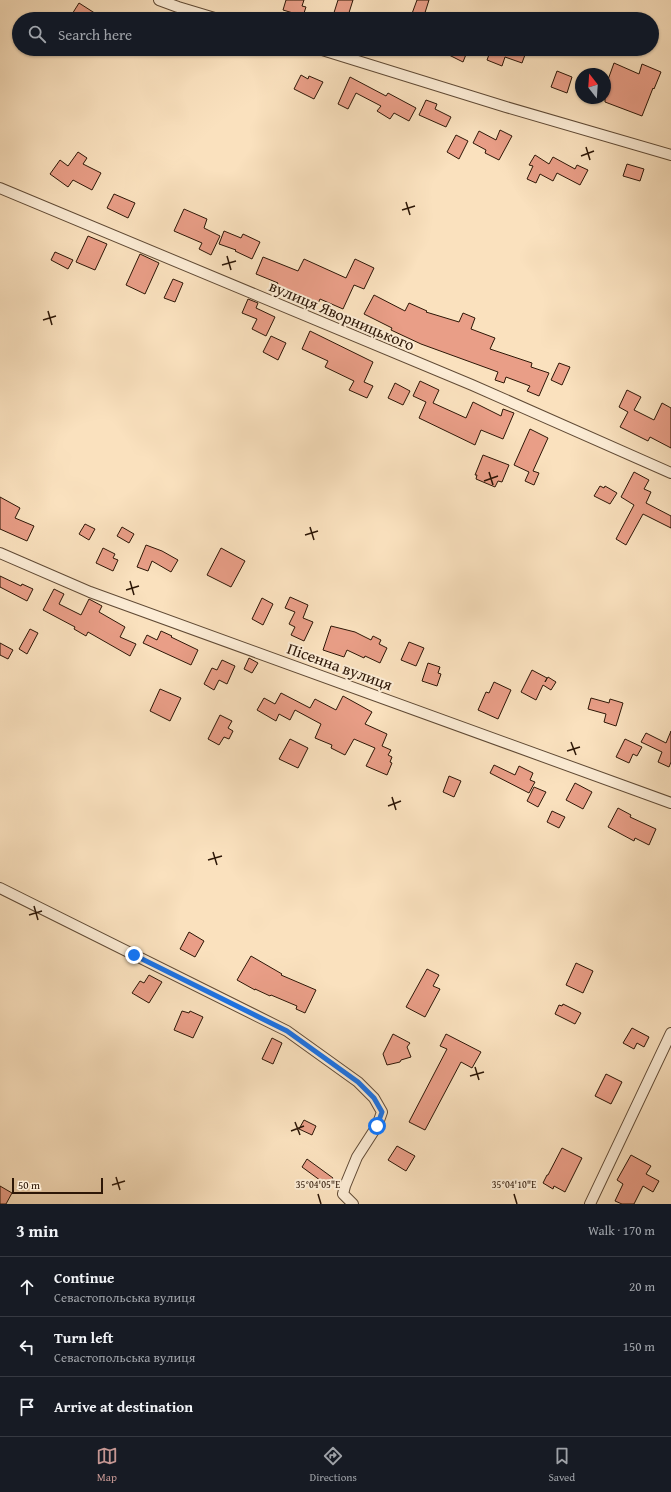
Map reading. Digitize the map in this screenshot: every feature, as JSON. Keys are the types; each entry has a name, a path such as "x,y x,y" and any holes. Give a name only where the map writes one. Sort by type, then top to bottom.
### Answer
{"street":[{"path":"159,0 195,12"},
{"path":"342,56 506,107 671,155"},
{"name":"вулиця Яворницького","path":"0,188 472,385 671,473"},
{"name":"Пісенна вулиця","path":"0,553 90,592 671,803"},
{"path":"0,888 287,1031 358,1082 374,1098 382,1112 377,1126 357,1157 345,1186 343,1194 353,1204"},
{"path":"590,1204 671,1033"}],"building":[{"path":"286,0 304,0 302,6 306,7 304,12 290,12 283,10"},
{"path":"338,0 353,0 349,12 334,12"},
{"path":"417,0 429,0 425,12 413,12"},
{"path":"79,3 93,12 73,12"},
{"path":"451,56 465,56 463,62"},
{"path":"488,56 525,56 522,63 505,57 502,66 487,60"},
{"path":"614,63 639,74 642,64 661,72 642,116 610,104 611,71"},
{"path":"557,71 572,77 567,93 551,87"},
{"path":"301,75 308,79 309,76 323,82 314,99 294,89"},
{"path":"350,77 386,96 388,93 416,108 409,121 394,113 390,119 377,111 381,106 356,93 348,109 338,104"},
{"path":"426,100 437,104 435,109 451,117 446,127 419,115"},
{"path":"500,130 512,136 499,160 485,153 486,150 473,143 479,131 496,140"},
{"path":"456,135 468,141 459,159 447,152"},
{"path":"78,152 87,158 83,164 101,173 92,190 73,180 68,187 50,174 60,160 68,166"},
{"path":"535,155 549,164 553,157 575,169 577,165 588,170 580,185 557,173 553,181 540,174 536,183 527,179 533,166 529,165"},
{"path":"627,164 644,169 640,181 623,176"},
{"path":"114,194 135,203 128,218 107,208"},
{"path":"184,209 207,219 204,228 220,236 211,255 199,249 202,243 174,231"},
{"path":"224,231 241,238 243,234 260,242 252,259 235,251 236,250 219,244"},
{"path":"88,236 107,244 95,270 76,262"},
{"path":"55,252 73,260 68,269 51,260"},
{"path":"140,254 159,263 145,294 126,285"},
{"path":"263,257 298,271 304,259 346,278 355,259 374,268 364,289 354,285 343,309 320,299 317,306 276,287 278,283 256,274"},
{"path":"173,279 183,283 175,302 164,298"},
{"path":"374,295 405,311 409,303 427,311 426,312 459,322 463,313 475,318 471,329 495,338 490,349 532,363 531,367 549,373 539,396 527,391 530,386 506,377 504,383 495,380 498,372 421,344 391,330 392,328 364,314"},
{"path":"248,299 258,303 256,308 275,317 266,336 252,329 257,319 242,313"},
{"path":"310,331 373,362 364,382 373,386 367,398 349,390 354,381 325,367 328,361 302,349"},
{"path":"271,336 286,343 278,360 263,352"},
{"path":"559,363 570,367 562,385 551,380"},
{"path":"420,381 439,390 433,403 466,418 473,402 501,416 503,409 514,413 503,439 481,430 475,445 419,418 426,402 413,396"},
{"path":"395,383 410,391 403,405 388,398"},
{"path":"627,390 641,397 634,410 654,420 662,403 671,408 671,448 650,437 648,441 620,427 628,412 619,407"},
{"path":"530,429 548,438 533,471 539,473 534,485 525,481 529,472 514,465"},
{"path":"483,455 509,465 502,482 498,481 495,487 476,479 477,475 475,475"},
{"path":"634,472 649,480 644,489 651,492 646,503 671,516 671,528 643,514 626,545 616,539 634,505 621,497"},
{"path":"600,486 604,488 605,486 617,493 610,504 594,496"},
{"path":"0,497 20,508 15,518 34,526 27,541 0,529"},
{"path":"85,524 95,529 89,540 79,534"},
{"path":"122,527 134,534 129,543 117,536"},
{"path":"146,545 162,551 178,560 171,572 152,561 148,571 137,567"},
{"path":"103,548 115,554 113,558 118,560 113,571 96,563"},
{"path":"221,548 245,561 231,587 207,575"},
{"path":"0,576 21,586 22,584 33,589 27,601 0,587"},
{"path":"54,589 64,594 59,604 81,615 89,599 102,606 99,612 125,627 120,637 136,644 130,656 88,632 86,636 74,629 75,627 43,610"},
{"path":"290,597 308,605 303,618 313,622 304,641 291,635 295,627 289,624 295,612 285,608"},
{"path":"262,598 273,604 263,625 252,619"},
{"path":"331,626 355,632 371,640 373,636 381,640 379,644 387,648 380,663 365,656 364,658 347,650 344,657 323,650"},
{"path":"30,629 38,633 27,654 19,649"},
{"path":"161,631 198,650 191,665 143,643 147,635 157,640"},
{"path":"409,642 424,648 416,666 401,660"},
{"path":"0,643 13,650 8,659 0,655"},
{"path":"249,658 258,663 252,673 244,669"},
{"path":"222,660 235,666 227,684 219,680 214,690 204,684 212,668 217,670"},
{"path":"428,663 440,667 438,673 441,674 437,686 422,681"},
{"path":"532,670 547,678 545,682 548,677 556,682 551,690 543,685 536,700 521,692"},
{"path":"494,682 511,690 498,719 478,710 486,692 489,693"},
{"path":"160,689 181,698 170,721 150,711"},
{"path":"281,693 310,708 315,699 336,710 343,696 372,712 365,724 387,734 382,746 391,750 388,755 392,757 390,762 392,763 387,775 366,766 375,748 354,739 345,755 331,748 332,745 315,738 321,724 295,710 290,720 279,714 276,721 257,710 264,698 275,704"},
{"path":"591,698 609,703 610,699 623,703 616,726 604,722 606,714 588,709"},
{"path":"220,715 232,721 228,728 233,731 229,739 224,737 219,745 208,739"},
{"path":"671,731 671,762 669,767 658,762 662,752 641,742 646,733 666,743"},
{"path":"290,739 308,748 298,768 279,759"},
{"path":"625,739 642,747 637,756 633,754 629,763 616,757"},
{"path":"494,765 515,775 519,766 533,773 530,780 535,782 529,793 490,773"},
{"path":"449,776 461,781 454,797 443,792"},
{"path":"575,783 592,792 583,809 566,800"},
{"path":"534,787 546,792 538,807 527,801"},
{"path":"618,808 631,815 630,817 656,829 649,845 635,838 634,841 608,827"},
{"path":"552,811 565,817 559,828 547,822"},
{"path":"189,932 204,941 195,957 180,949"},
{"path":"251,956 282,974 281,975 316,990 305,1013 296,1009 297,1006 255,990 237,980"},
{"path":"576,963 593,971 583,993 566,985"},
{"path":"427,969 439,975 433,986 440,989 425,1017 406,1007"},
{"path":"149,975 162,982 149,1003 132,993 140,981 144,983"},
{"path":"563,1004 581,1013 575,1024 555,1014 559,1005 562,1006"},
{"path":"182,1011 189,1013 190,1011 203,1017 193,1038 174,1030"},
{"path":"632,1028 649,1037 644,1047 637,1043 634,1049 623,1043"},
{"path":"393,1034 410,1043 407,1047 411,1057 401,1060 400,1062 387,1065 383,1054"},
{"path":"446,1034 481,1052 472,1068 461,1062 425,1130 409,1122 447,1049 440,1046"},
{"path":"272,1038 282,1043 273,1064 262,1059"},
{"path":"606,1074 622,1082 611,1104 595,1096"},
{"path":"304,1120 316,1126 312,1135 299,1129"},
{"path":"397,1146 415,1156 406,1171 388,1160"},
{"path":"562,1148 582,1158 565,1192 554,1186 553,1189 543,1183"},
{"path":"631,1155 651,1166 646,1174 659,1181 653,1192 643,1186 634,1204 622,1204 615,1201 623,1184 617,1180"},
{"path":"307,1159 333,1178 328,1186 302,1167"},
{"path":"0,1186 12,1193 6,1204 0,1204"}],"route":[{"path":"134,955 287,1031 358,1082 374,1098 382,1112 377,1126"}]}
